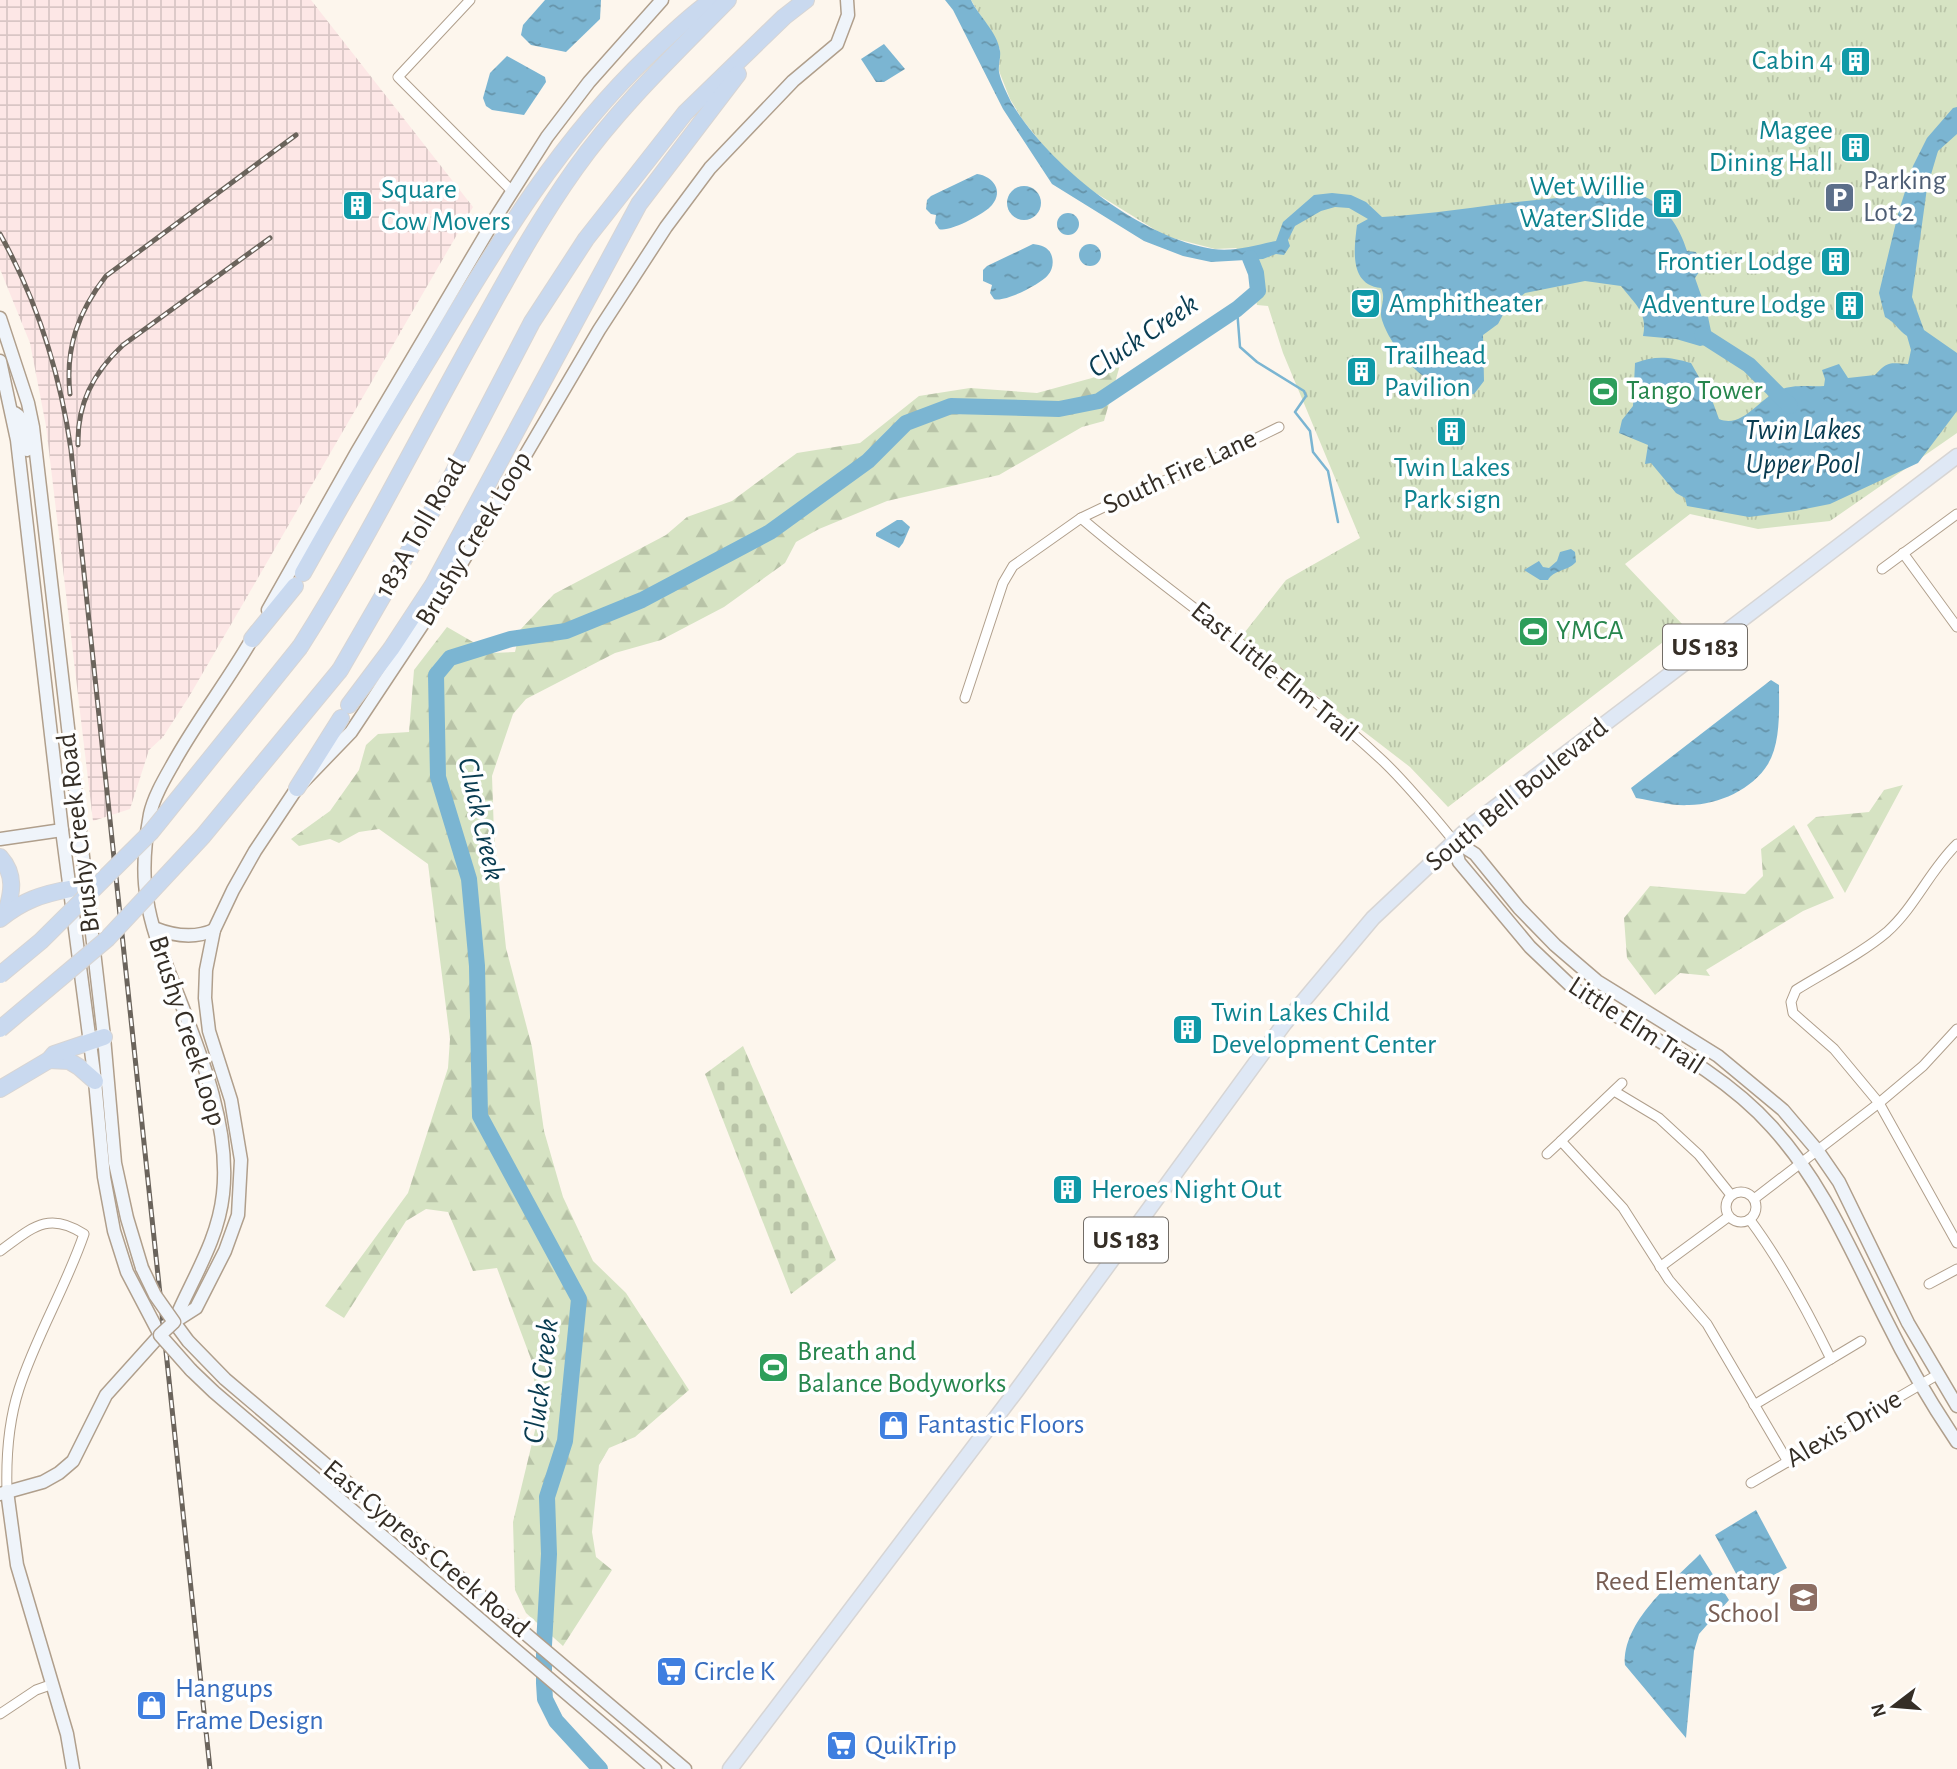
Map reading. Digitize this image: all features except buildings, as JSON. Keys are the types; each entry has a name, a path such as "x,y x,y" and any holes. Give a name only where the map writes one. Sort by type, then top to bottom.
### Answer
{"highway":[{"path":"252,639 299,579 346,496 523,205 568,144 619,84 692,14 712,0"},
{"name":"183A Toll Road","path":"0,975 41,941 151,832 300,647 342,580 528,240 576,167 643,85 728,0"},
{"name":"183A Toll Road","path":"0,1029 107,939 203,836 340,670 447,485 533,322 586,239 685,113 784,17 806,0"},
{"path":"297,788 345,712 433,585 639,204 701,120 784,17"},
{"path":"0,858 7,865 12,888 3,916"},
{"path":"3,916 34,897 74,889"},
{"path":"0,1089 49,1060 54,1054 97,1039"},
{"path":"49,1060 69,1061 95,1081"}],"main road":[{"name":"Brushy Creek Loop","path":"179,1319 183,1300 212,1243 223,1196 224,1154 217,1114 207,1080 154,928 147,899 145,870 150,813 160,787 194,725 252,639 357,452 512,191 547,137 589,82 662,0"},
{"name":"Brushy Creek Loop","path":"179,1319 196,1308 214,1277 238,1215 241,1160 231,1100 209,1031 205,998 206,970 214,930 255,851 297,788 351,732 450,583 599,330 666,227 710,167 793,81 837,44 848,15 846,0"},
{"name":"Brushy Creek Road","path":"0,318 33,426 93,950 97,1039 95,1081 104,1177 114,1231 127,1272 148,1314 155,1340"},
{"name":"Brushy Creek Road","path":"0,361 18,440 62,830 74,889 116,1163 127,1218 142,1268 155,1295 179,1319"},
{"path":"12,412 18,413 22,418 24,428 48,652 61,677"},
{"name":"South Bell Boulevard","path":"730,1769 1017,1390 1284,1024 1373,918 1453,840 1957,456"},
{"path":"0,839 62,830 71,819 76,804"},
{"name":"Little Elm Trail","path":"1453,840 1475,854 1518,908 1597,981 1661,1019 1740,1072 1783,1110 1818,1150 1839,1182 1908,1323 1957,1406"},
{"name":"Little Elm Trail","path":"1453,840 1459,862 1530,947 1571,986 1725,1084 1770,1125 1801,1162 1828,1203 1919,1385 1957,1442"},
{"path":"74,889 84,932 93,950"},
{"path":"154,928 183,936 203,935 214,930"},
{"path":"73,1769 67,1734 17,1565 3,1493 43,1482 73,1461 106,1395 155,1340 179,1319"},
{"name":"East Cypress Creek Road","path":"179,1319 188,1341 225,1379 685,1769"},
{"name":"East Cypress Creek Road","path":"155,1340 655,1769"},
{"path":"425,1572 439,1561"}],"street":[{"path":"470,0 398,77 512,191"},
{"name":"South Fire Lane","path":"965,698 1003,583 1013,566 1081,518 1200,466 1279,427"},
{"path":"1882,569 1957,514"},
{"name":"East Little Elm Trail","path":"1081,518 1137,565 1249,650 1381,760 1453,840"},
{"path":"1903,553 1957,627"},
{"path":"1957,844 1947,853 1905,913 1886,933 1796,990 1791,1002 1793,1013 1834,1049 1879,1103 1957,1243"},
{"path":"1754,1199 1879,1103 1923,1066 1957,1029"},
{"path":"1546,1154 1622,1083"},
{"path":"1614,1091 1660,1118 1699,1155 1731,1195"},
{"path":"1561,1141 1623,1208 1660,1266 1707,1324 1788,1462"},
{"path":"1735,1192 1746,1192 1754,1199 1756,1208 1749,1220 1741,1222 1728,1217 1725,1208 1735,1192"},
{"path":"1660,1266 1728,1217"},
{"path":"1749,1220 1769,1246 1800,1297 1831,1359"},
{"path":"0,1251 25,1233 42,1224 56,1221 69,1224 84,1234 18,1392 8,1441 3,1493"},
{"path":"1929,1284 1957,1269"},
{"path":"1754,1405 1861,1341"},
{"name":"Alexis Drive","path":"1751,1483 1937,1375"},
{"path":"0,1714 36,1690 53,1684"}],"shaded area":[{"path":"0,0 311,0 473,207 190,695 163,737 149,750 130,809 93,821 46,426 30,343 0,269"}],"green space":[{"path":"971,0 1957,0 1957,433 1830,521 1758,529 1690,514 1625,564 1684,626 1448,807 1410,767 1241,637 1286,580 1360,538 1283,353 1268,306 1257,305 1246,259 1236,248 1215,249 1165,236 1086,187 1051,155 1022,119 1010,99 999,71 1000,49"},
{"path":"1120,365 1104,421 1082,427 999,475 887,501 819,529 796,542 785,563 724,607 661,640 615,653 526,699 513,714 492,776 494,834 506,948 532,1047 544,1131 563,1197 593,1261 626,1293 689,1390 635,1437 609,1448 599,1465 592,1532 596,1557 612,1570 563,1646 526,1613 515,1590 513,1522 539,1414 531,1359 497,1268 473,1271 448,1212 426,1209 406,1221 344,1318 325,1306 408,1193 448,1068 450,1039 428,864 379,829 359,832 339,843 330,839 299,846 291,839 330,811 359,770 366,745 378,734 409,732 414,670 447,627 492,653 515,652 520,630 554,594 666,535 687,517 732,501 797,453 860,443 919,396 970,388 1037,393 1092,378"},
{"path":"1903,785 1845,893 1807,825 1816,817 1869,812 1884,790"},
{"path":"1794,825 1834,898 1803,911 1706,970 1710,976 1680,973 1655,995 1627,958 1624,918 1650,886 1745,894 1763,876 1761,849"},
{"path":"743,1046 836,1260 791,1294 705,1074"}],"water":[{"path":"545,0 601,0 600,19 566,52 531,45 521,35 523,25"},
{"path":"945,0 971,0 998,44 999,72 1011,102 1048,150 1098,195 1156,230 1185,242 1229,250 1276,241 1283,222 1314,195 1351,195 1366,202 1382,217 1539,200 1616,194 1640,195 1664,210 1676,225 1687,251 1696,252 1701,269 1695,278 1712,336 1721,344 1711,349 1709,344 1700,346 1676,339 1643,336 1642,315 1621,286 1585,281 1525,293 1506,309 1498,324 1483,335 1484,381 1474,394 1460,394 1445,389 1418,372 1396,347 1382,320 1381,288 1363,280 1359,273 1355,255 1357,225 1368,219 1349,208 1335,207 1321,211 1295,226 1288,240 1290,246 1284,255 1276,254 1263,259 1211,262 1183,256 1144,241 1052,184 1003,109 953,10"},
{"path":"884,44 905,69 884,82 876,82 861,59"},
{"path":"507,56 545,77 546,82 524,115 492,110 486,106 483,98 490,73"},
{"name":"Twin Lakes Upper Pool","path":"1957,107 1957,134 1938,151 1927,188 1912,297 1924,330 1957,353 1957,411 1918,463 1830,504 1749,517 1687,506 1685,498 1676,493 1651,463 1645,464 1648,445 1619,433 1622,420 1633,406 1635,363 1663,358 1691,363 1704,386 1704,396 1712,400 1719,419 1728,421 1743,416 1780,390 1796,386 1824,386 1822,370 1839,364 1848,378 1875,375 1889,364 1908,364 1911,350 1907,336 1885,317 1879,293 1913,166 1927,138 1953,108"},
{"path":"977,174 988,178 995,185 997,195 992,205 966,222 939,229 935,223 936,215 926,209 927,200"},
{"path":"1024,186 1036,191 1041,203 1036,215 1024,220 1012,215 1007,203 1012,191"},
{"path":"1064,213 1072,213 1079,220 1079,228 1072,235 1064,235 1057,228 1057,220"},
{"path":"1033,244 1050,252 1053,262 1050,273 1022,292 994,299 990,293 992,285 983,281 983,270"},
{"path":"1090,244 1098,247 1101,255 1098,263 1090,266 1082,263 1079,255 1082,247"},
{"path":"897,520 902,520 910,527 899,548 876,536 876,533"},
{"path":"1571,549 1575,552 1576,562 1553,574 1548,580 1540,580 1524,570 1539,561 1543,567 1549,568 1557,561 1560,552"},
{"path":"1771,680 1779,685 1777,736 1768,764 1753,781 1723,799 1700,804 1676,805 1636,798 1631,788"},
{"path":"1756,1510 1787,1568 1745,1590 1715,1535"},
{"path":"1700,1554 1729,1600 1699,1634 1694,1651 1686,1738 1625,1665 1626,1649 1640,1618 1663,1590"}],"waterway":[{"name":"Cluck Creek","path":"600,1769 556,1721 545,1699 544,1683 549,1554 547,1497 565,1441 579,1299 480,1116 477,966 469,879 438,777 436,675 450,658 511,639 566,631 642,600 770,532 868,461 906,423 951,406 1059,409 1099,401 1237,309 1258,291 1256,273 1250,258"},
{"path":"1237,309 1240,347 1257,362 1304,391 1306,396 1295,412 1310,431 1313,452 1328,471 1338,522"},
{"path":"1702,335 1749,365 1790,406"}],"railway":[{"path":"70,394 70,361 76,331 88,303 106,276 296,135"},
{"path":"0,234 26,286 46,339 61,393 71,450 210,1769"},
{"path":"78,445 78,430 84,403 95,378 112,356 123,345 270,238"}],"place":[{"name":"Cabin 4","path":"1856,61"},
{"name":"Magee Dining Hall","path":"1856,147"},
{"name":"Parking Lot 2","path":"1840,197"},
{"name":"Wet Willie Water Slide","path":"1668,203"},
{"name":"Square Cow Movers","path":"358,206"},
{"name":"Frontier Lodge","path":"1836,262"},
{"name":"Amphitheater","path":"1366,304"},
{"name":"Adventure Lodge","path":"1849,305"},
{"name":"Trailhead Pavilion","path":"1361,372"},
{"name":"Tango Tower","path":"1603,391"},
{"name":"Twin Lakes Park sign","path":"1452,431"},
{"name":"YMCA","path":"1533,631"},
{"name":"Twin Lakes Child Development Center","path":"1188,1029"},
{"name":"Heroes Night Out","path":"1068,1190"},
{"name":"Breath and Balance Bodyworks","path":"774,1368"},
{"name":"Fantastic Floors","path":"894,1425"},
{"name":"Reed Elementary School","path":"1803,1598"},
{"name":"Circle K","path":"671,1672"},
{"name":"Hangups Frame Design","path":"152,1705"},
{"name":"QuikTrip","path":"842,1746"}]}
